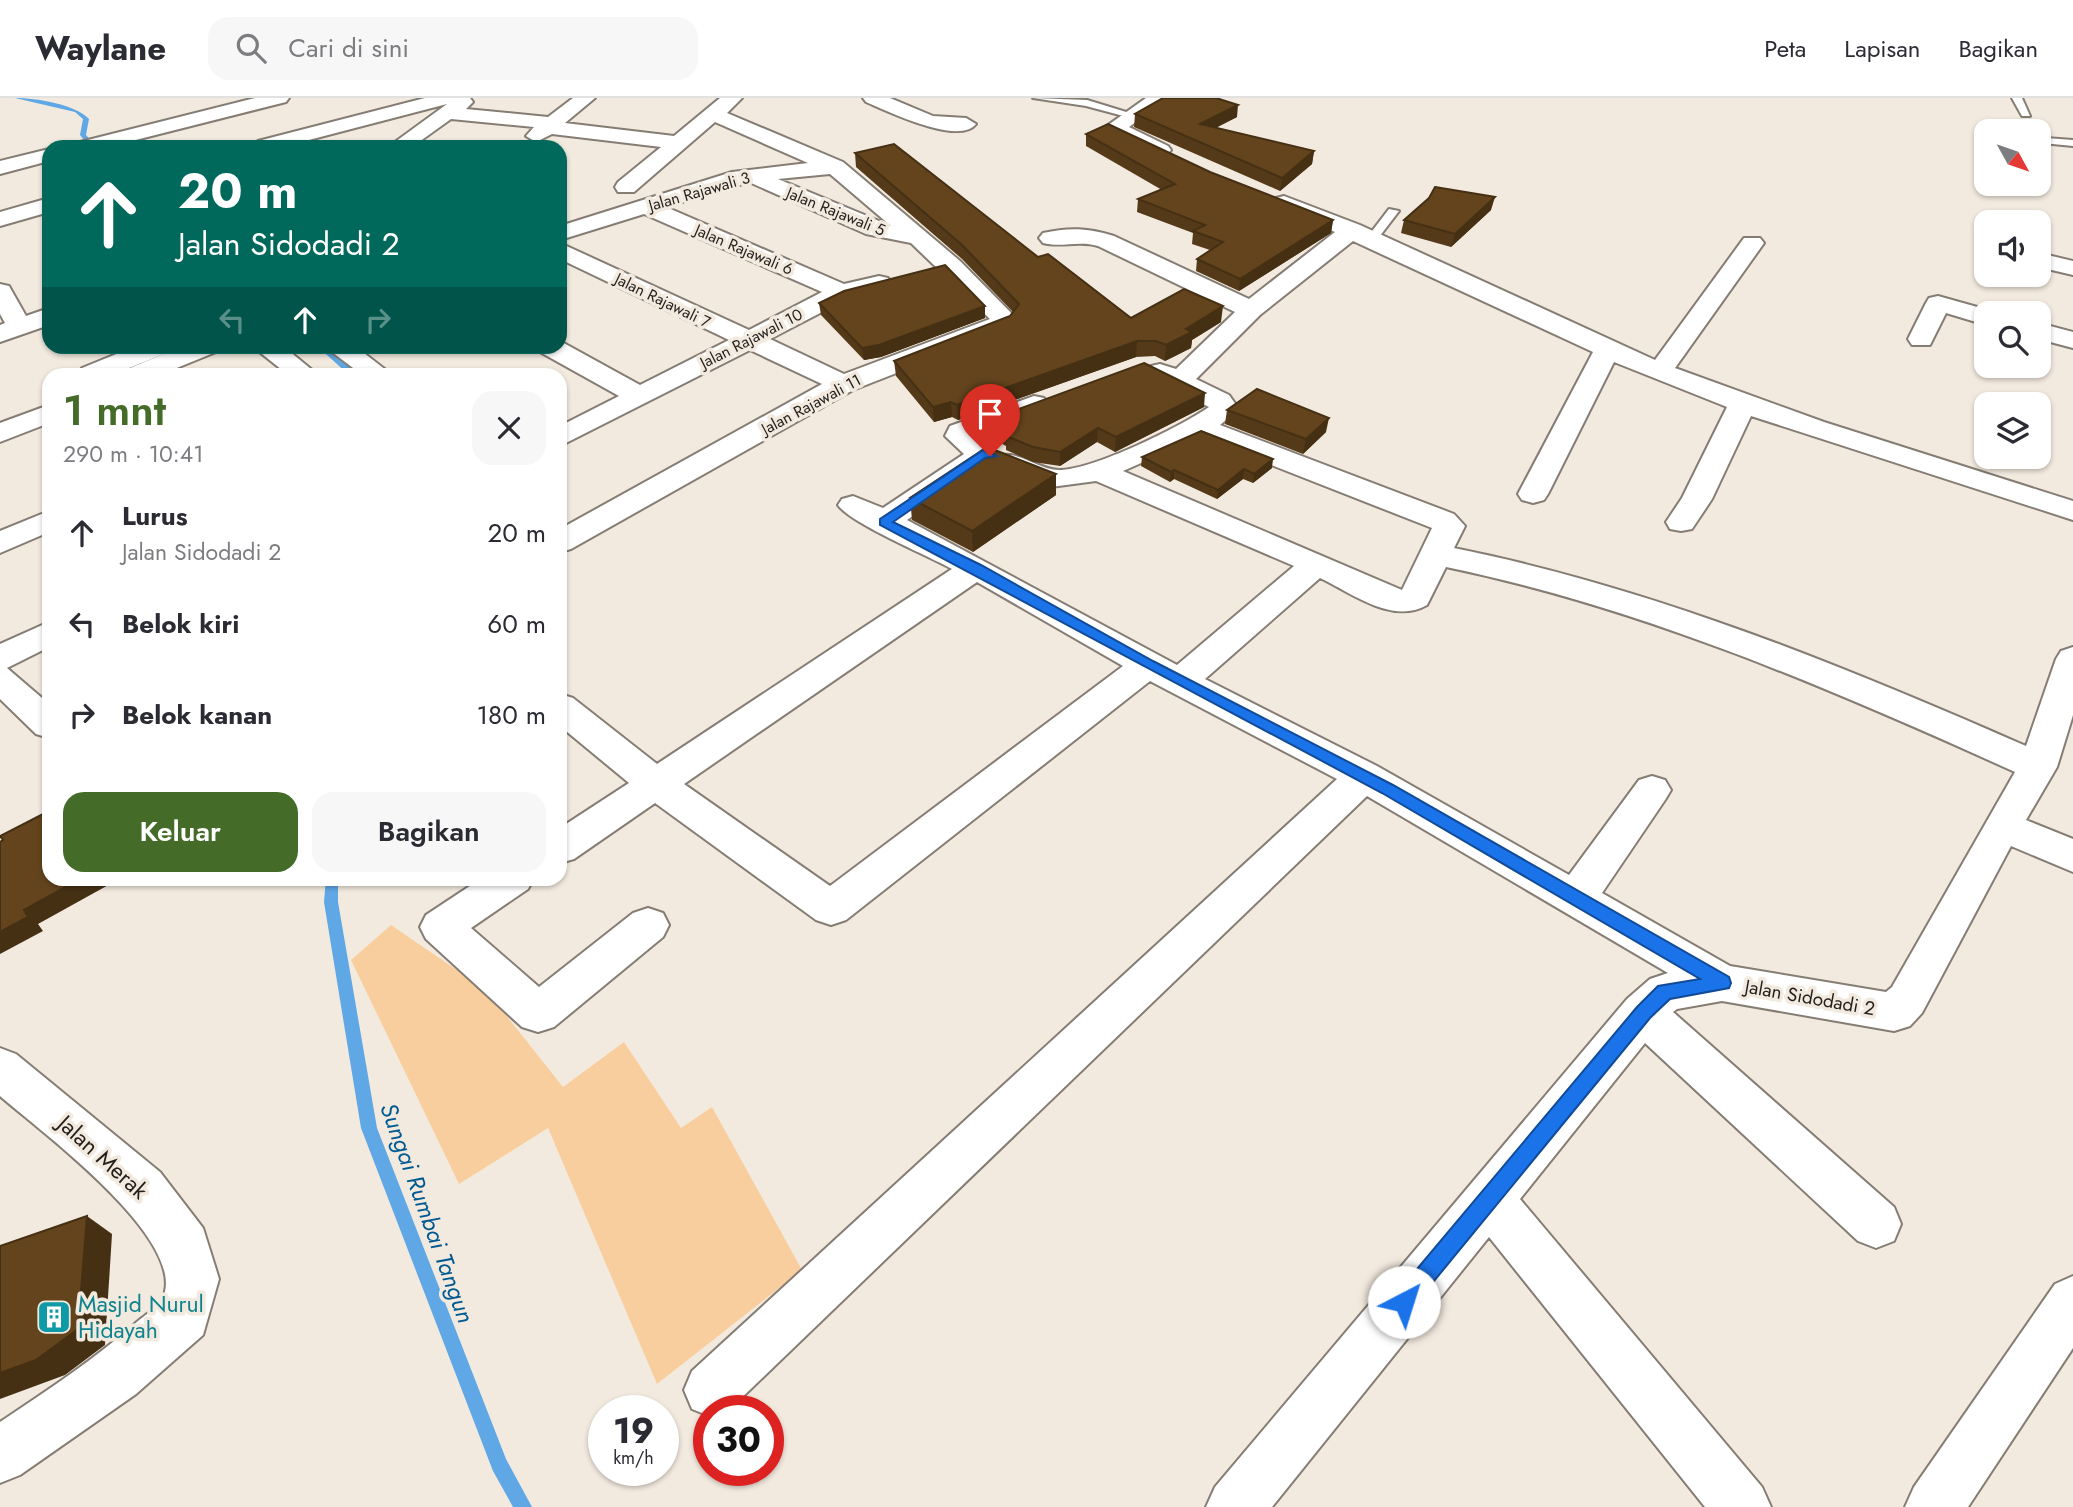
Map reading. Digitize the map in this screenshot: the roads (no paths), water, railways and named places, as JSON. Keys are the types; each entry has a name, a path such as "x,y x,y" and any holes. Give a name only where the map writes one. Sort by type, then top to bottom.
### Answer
{"street":[{"path":"124,140 279,98"},
{"path":"293,140 449,105 467,98"},
{"path":"626,187 732,98"},
{"path":"873,98 930,122 966,124"},
{"path":"1159,98 1114,128 1183,160"},
{"path":"549,133 593,102"},
{"path":"572,129 593,102"},
{"path":"449,105 549,133 572,129 678,143"},
{"path":"406,140 449,105"},
{"path":"231,110 260,140"},
{"path":"713,114 835,167 923,241 928,272"},
{"path":"0,168 42,157"},
{"name":"Jalan Rajawali 3","path":"567,231 751,175 835,167"},
{"name":"Jalan Rajawali 5","path":"751,175 874,229 923,241"},
{"path":"1266,196 1362,235 1660,371 1743,403 2073,512"},
{"path":"0,219 42,207"},
{"name":"Jalan Rajawali 6","path":"646,207 842,292"},
{"path":"850,218 864,219 886,210"},
{"path":"1051,238 1083,234 1106,242 1251,310"},
{"path":"1179,381 1251,310 1362,235"},
{"path":"1660,371 1752,243"},
{"name":"Jalan Rajawali 7","path":"567,253 843,384"},
{"path":"2051,263 2073,268"},
{"name":"Jalan Rajawali 10","path":"567,433 842,292 928,272"},
{"name":"Jalan Rajawali 11","path":"567,538 843,384 1003,321 928,272"},
{"path":"0,291 10,330 42,319"},
{"path":"1921,339 1938,303 1974,314"},
{"path":"2051,334 2073,340"},
{"path":"1533,494 1608,348"},
{"path":"107,368 141,354"},
{"path":"154,368 188,354"},
{"path":"276,354 296,368"},
{"path":"349,354 369,368"},
{"path":"564,354 638,395"},
{"path":"1063,393 960,432 959,436 983,454 1045,479 1079,477 1199,427 1225,409 1224,404 1146,365 1136,368"},
{"path":"0,412 42,395"},
{"path":"1681,522 1697,499 1743,403"},
{"path":"0,433 42,416"},
{"path":"1098,471 1317,564 1395,601 1408,601 1415,597 1449,526 1199,427"},
{"path":"983,454 869,514 976,568 1148,665 1182,680 1364,776 1722,983"},
{"path":"0,543 42,523"},
{"path":"1437,555 1531,574 1725,636 1872,693 2038,767"},
{"path":"1182,680 1317,564"},
{"path":"567,843 976,568"},
{"path":"0,658 42,637"},
{"name":"Jalan Sidodadi 2","path":"1235,1507 1643,1013 1665,992 1722,983 1894,1012 1908,1000 2002,826 2038,767 2073,659"},
{"path":"567,713 656,784 831,908 1148,665"},
{"path":"0,678 42,718"},
{"path":"711,1390 1364,776"},
{"path":"1575,899 1652,790"},
{"path":"2002,826 2073,856"},
{"path":"502,886 441,928 538,1013 649,925"},
{"path":"1643,1013 1876,1224"},
{"name":"Jalan Merak","path":"0,1455 117,1376 184,1316 193,1279 185,1246 143,1189 7,1083"},
{"path":"1489,1199 1742,1507"},
{"path":"1934,1507 2073,1302"}],"lane":[{"path":"1038,98 1087,103 1131,115"},
{"path":"2017,98 2026,114"},
{"path":"2051,141 2073,143"},
{"path":"1362,235 1393,211"}],"waterway":[{"name":"Sungai Rumbai Tangun","path":"18,98 77,111 86,119 83,135 88,140"},
{"name":"Sungai Rumbai Tangun","path":"330,354 346,368"},
{"name":"Sungai Rumbai Tangun","path":"332,886 331,902 369,1128 499,1465 523,1507"}],"place":[{"name":"Masjid Nurul Hidayah","path":"54,1317"}]}
